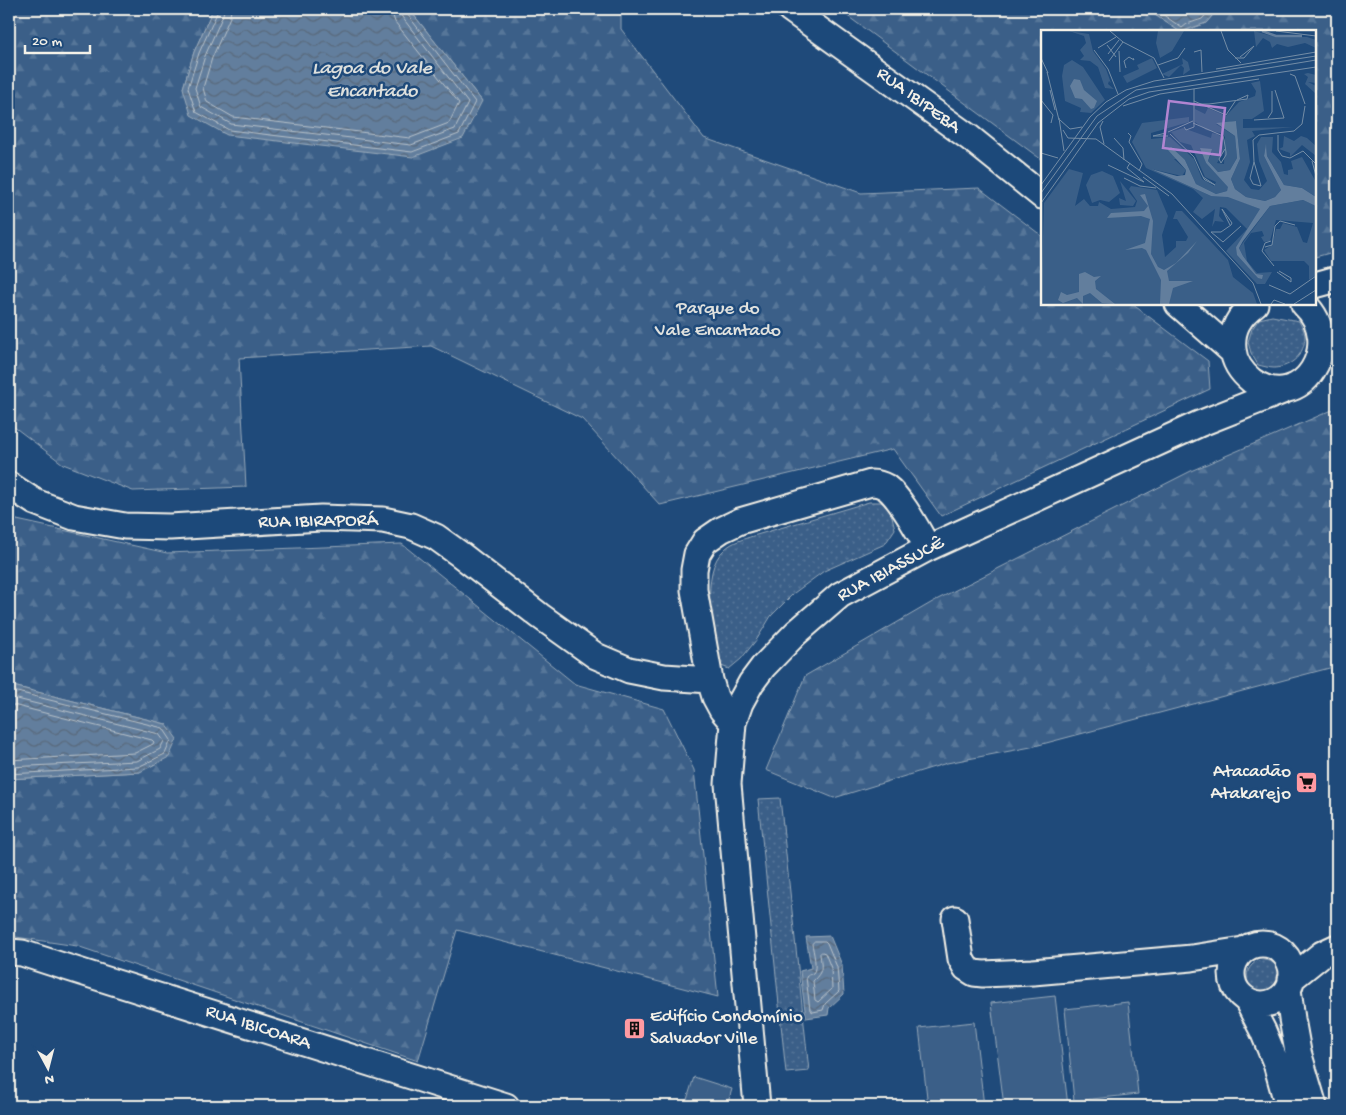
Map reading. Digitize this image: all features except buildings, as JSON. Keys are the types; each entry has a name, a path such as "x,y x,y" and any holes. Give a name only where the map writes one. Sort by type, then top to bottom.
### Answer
{"street":[{"name":"RUA IBIPEBA","path":"790,9 970,138 1041,195"},
{"path":"1316,285 1337,279"},
{"path":"1179,305 1233,352"},
{"path":"1254,305 1245,311 1236,325 1232,338 1233,352 1238,366 1246,376 1258,384 1271,389 1285,390"},
{"path":"1305,305 1312,310 1320,321 1325,334 1326,348 1330,360"},
{"name":"RUA IBIASSUCÊ","path":"757,1106 728,784 733,723 740,703 763,666 796,633 840,595 928,548 1199,424 1300,385 1330,360"},
{"name":"RUA IBIASSUCÊ","path":"1199,424 1216,413 1228,402 1246,376"},
{"path":"733,723 722,710 715,697 710,680 694,590 694,570 697,554 705,541 721,530 740,522 871,483 881,484 896,496 928,548"},
{"name":"RUA IBIRAPORÁ","path":"9,485 36,502 74,517 125,526 170,527 322,518 383,520 411,526 436,537 596,656 629,670 664,677 710,680"},
{"path":"955,919 961,958 966,968 974,973 983,974 1033,972 1192,958 1243,950 1252,945 1263,944 1273,946 1282,951 1292,969 1290,984 1292,1019 1298,1052 1314,1106"},
{"path":"1243,950 1233,966 1232,975 1263,1031 1273,1055 1288,1106"},
{"path":"1282,951 1329,951"},
{"path":"1192,958 1256,1003 1265,1004 1282,996 1290,984 1329,951"},
{"name":"RUA IBICOARA","path":"9,952 22,953 506,1106"},
{"path":"424,1081 431,1106"}],"green space":[{"name":"Parque do Vale Encantado","path":"9,9 213,9 194,52 183,88 482,101 409,9 621,9 621,29 704,138 861,193 979,188 1041,235 1041,305 1133,305 1208,361 1210,389 941,516 893,449 660,505 582,419 431,346 239,358 246,487 133,491 63,464 9,423"},
{"path":"838,9 1146,9 1178,30 1041,30 1041,159"},
{"path":"1218,9 1337,9 1337,251 1316,257 1316,30 1186,30 1206,23"},
{"path":"1272,316 1299,321 1305,336 1300,354 1292,362 1274,368 1258,365 1251,353 1248,342 1252,329 1259,319"},
{"path":"1337,408 1337,666 1031,747 947,763 834,798 766,770 805,676 936,600 1193,470"},
{"path":"869,502 882,502 890,508 895,529 885,544 824,571 794,593 771,616 757,639 741,659 729,669 719,665 710,604 710,588 712,572 717,559 725,549 746,538"},
{"path":"9,513 17,520 167,553 402,544 575,684 664,709 694,770 718,997 457,930 418,1061 77,946 9,936 9,779 140,772 166,724 9,685"},
{"path":"780,798 809,1071 786,1073 758,799"},
{"path":"1264,960 1271,961 1276,965 1280,970 1280,984 1276,989 1271,993 1264,994 1257,993 1252,989 1248,984 1247,977 1248,970 1252,965 1257,961"},
{"path":"1055,996 1068,1106 1004,1106 991,1003"},
{"path":"1128,1002 1138,1094 1074,1101 1065,1009"},
{"path":"974,1022 984,1106 928,1106 919,1028"},
{"path":"694,1077 732,1089 727,1106 685,1106"}],"water":[{"name":"Lagoa do Vale Encantado","path":"213,9 409,9 482,101 463,138 413,157 227,135 191,115 183,88 194,52"},
{"path":"1146,9 1218,9 1206,23 1186,30 1178,30"},
{"path":"9,685 166,724 177,739 169,757 140,772 9,779"},
{"path":"830,936 842,965 844,994 829,1008 828,1015 806,1018 800,971 811,968 806,937"}],"place":[{"name":"Atacadão Atakarejo","path":"1307,783"},
{"name":"Edifício Condomínio Salvador Ville","path":"634,1028"}]}
